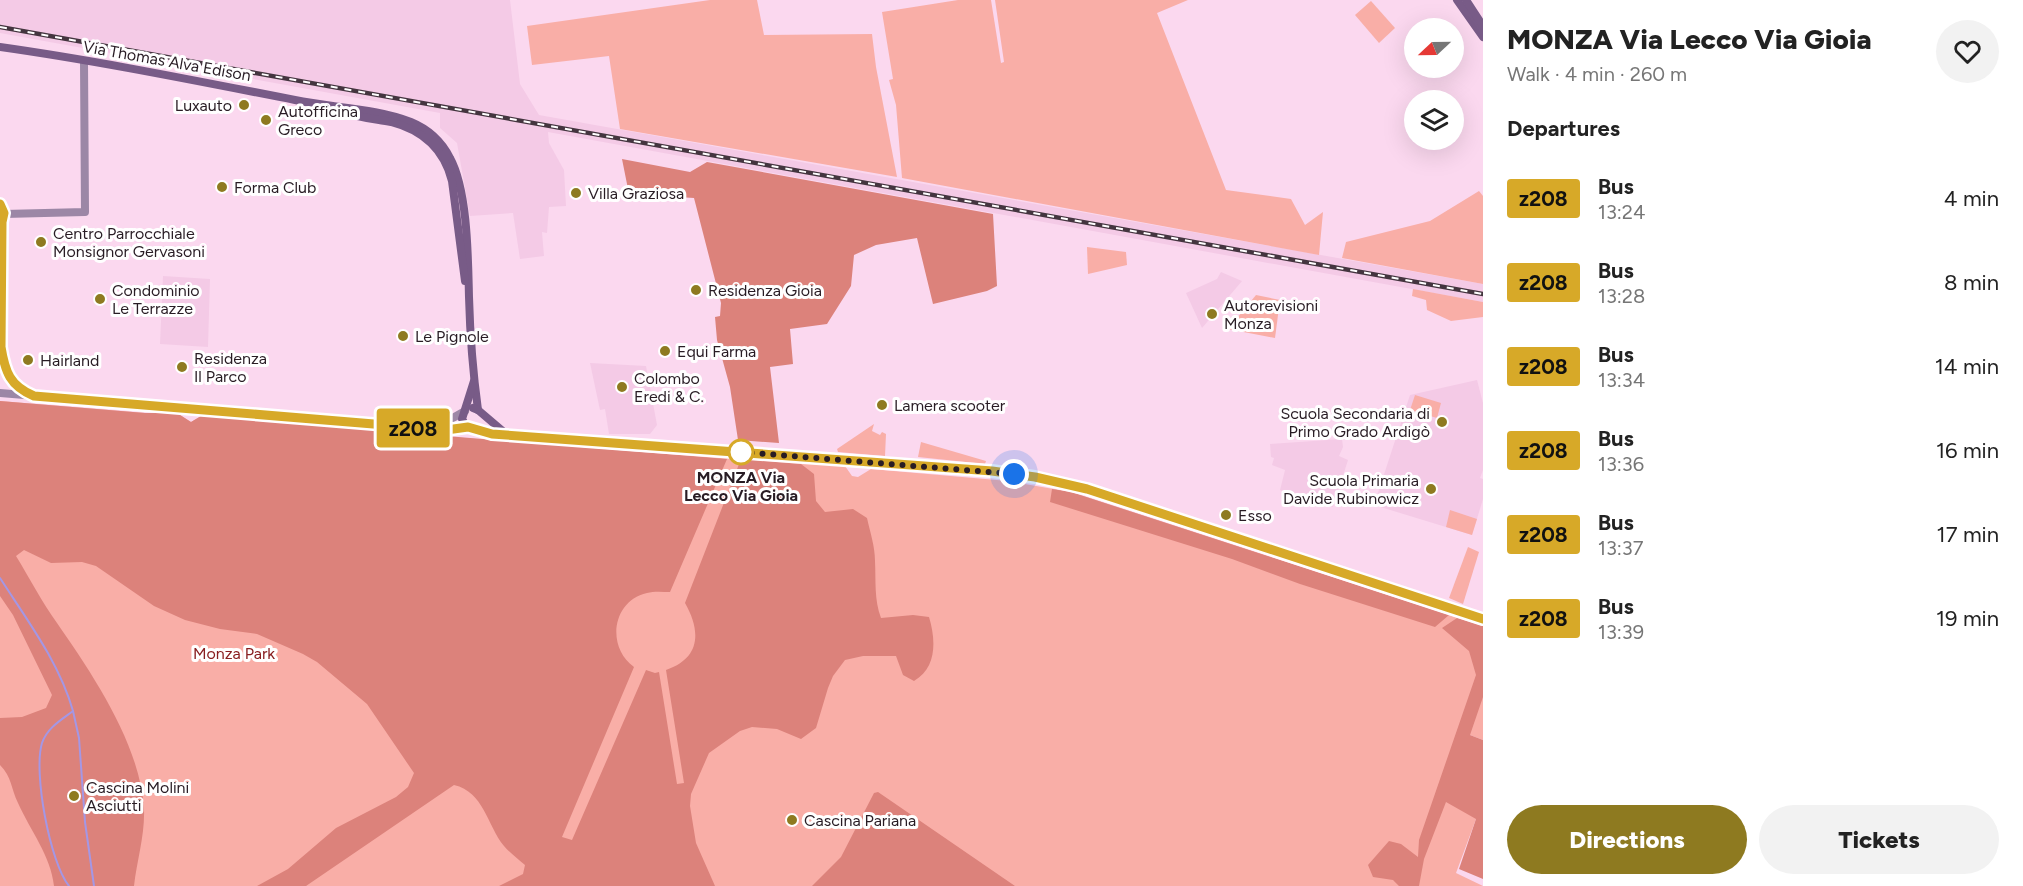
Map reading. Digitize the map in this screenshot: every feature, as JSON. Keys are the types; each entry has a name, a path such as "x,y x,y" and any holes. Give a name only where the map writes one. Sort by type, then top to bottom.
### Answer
{"main road":[{"path":"1457,0 1483,37"},
{"path":"1466,0 1483,26"},
{"name":"Via Thomas Alva Edison","path":"0,47 329,107 348,114 392,122 423,135 438,150 450,172 452,181 469,298 474,381 479,411"},
{"name":"Via Thomas Alva Edison","path":"465,411 474,381"},
{"path":"505,433 479,411 472,408 465,411 462,419 469,428 492,434 505,433 992,471 1035,477 1113,497 1483,619"},
{"path":"469,428 481,424 482,418 479,411"}],"street":[{"path":"3,394 14,391 8,379 0,350 1,213 85,212 84,62"},
{"path":"8,379 23,391 34,396"},
{"path":"3,394 439,431 469,428"},
{"path":"410,427 439,425 465,411"}],"shaded area":[{"path":"0,0 510,0 520,84 539,115 1483,284 1483,302 548,132 549,143 564,170 566,206 549,207 547,233 542,232 544,256 520,259 513,213 470,216 457,143 440,128 440,113 0,33"},
{"path":"622,159 690,172 707,162 993,214 997,286 987,291 933,304 917,238 876,245 854,255 851,286 827,324 790,329 793,364 770,367 779,443 738,440 730,387 717,340 715,317 720,316 721,303 694,198 629,194"},
{"path":"1221,272 1242,281 1202,328 1186,293 1217,279"},
{"path":"163,276 210,279 208,347 160,344"},
{"name":"Colombo Eredi & C.","path":"590,363 646,366 657,425 650,434 609,434 605,409 600,410"},
{"path":"1477,380 1483,403 1483,470 1480,478 1483,479 1483,499 1472,535 1374,505 1410,395"},
{"path":"0,401 145,413 177,413 191,422 201,416 727,459 670,592 650,592 635,598 626,605 620,615 617,625 619,648 634,667 562,837 572,840 646,670 659,672 677,784 684,783 666,670 678,665 692,651 695,642 694,624 685,603 741,459 801,464 814,474 816,501 825,512 853,509 867,518 874,550 876,597 881,618 913,615 929,617 933,635 931,661 922,675 914,681 903,675 896,656 863,656 845,660 833,676 816,728 801,739 777,729 752,727 740,731 709,753 691,794 690,806 696,843 715,886 499,886 523,874 525,865 511,854 498,838 479,802 464,789 454,785 306,886 257,886 288,869 336,828 396,797 408,787 414,773 367,704 317,662 303,654 257,634 220,629 185,620 154,606 96,566 82,562 51,563 24,550 16,556 99,688 124,735 141,784 144,809 134,886 54,886 49,864 18,803 7,774 0,765 0,718 22,717 46,708 52,695 13,615 0,596"},
{"path":"1342,439 1343,447 1339,456 1348,460 1333,507 1280,490 1285,470 1272,465 1274,458 1271,457 1270,444"},
{"path":"1052,489 1071,492 1449,615 1435,627 1300,584 1232,559 1050,502"},
{"path":"1457,618 1483,626 1483,697 1470,735 1483,740 1483,879 1459,869 1476,819 1446,802 1424,859 1419,886 1399,886 1393,880 1373,877 1368,865 1389,841 1401,844 1418,857 1419,840 1476,675 1469,651 1442,628"},
{"path":"878,792 1015,886 812,886 841,857 874,793"}],"green space":[{"path":"710,0 757,0 764,35 872,34 897,177 620,129 609,56 532,65 527,26"},
{"path":"958,0 991,0 1001,63 1004,62 995,0 1188,0 1157,13 1226,190 1291,199 1305,225 1323,212 1319,255 902,178 896,105 889,80 893,79 882,12"},
{"path":"1371,1 1395,28 1379,43 1355,15"},
{"path":"1479,191 1483,196 1483,284 1342,258 1346,242 1430,221"},
{"path":"1087,247 1126,252 1127,265 1088,274"},
{"path":"1413,289 1483,302 1483,317 1451,321 1427,310 1426,300 1412,296"},
{"path":"1256,295 1280,300 1275,338 1228,329"},
{"path":"1415,395 1441,403 1437,418 1410,410"},
{"name":"Monza Park","path":"0,401 145,413 177,413 191,422 201,416 635,452 845,466 852,476 858,477 871,469 1008,481 1071,492 1483,626 1483,740 1470,735 1476,819 1456,873 1483,886 0,886"},
{"path":"874,424 872,431 880,435 882,432 886,434 885,456 838,452 837,449"},
{"path":"921,442 986,461 985,464 918,457"},
{"path":"1450,510 1477,519 1472,535 1446,527"},
{"path":"1468,547 1479,552 1463,604 1449,598"}],"waterway":[{"path":"0,578 51,658 73,711 47,733 42,743 40,757 45,817 56,858 69,886"},
{"path":"73,711 79,738 85,822 94,886"}],"railway":[{"path":"0,27 1483,294"}],"bus line":[{"name":"z208","path":"0,204 4,215 1,285 1,347 4,366 16,385 34,396 410,427 434,431 468,427 492,434 505,433 992,471 1035,477 1113,497 1483,619"}],"place":[{"name":"Luxauto","path":"244,105"},
{"name":"Autofficina Greco","path":"266,120"},
{"name":"Forma Club","path":"222,187"},
{"name":"Villa Graziosa","path":"576,193"},
{"name":"Centro Parrocchiale Monsignor Gervasoni","path":"41,242"},
{"name":"Residenza Gioia","path":"696,290"},
{"name":"Condominio Le Terrazze","path":"100,299"},
{"name":"Autorevisioni Monza","path":"1212,314"},
{"name":"Le Pignole","path":"403,336"},
{"name":"Equi Farma","path":"665,351"},
{"name":"Hairland","path":"28,360"},
{"name":"Residenza Il Parco","path":"182,367"},
{"name":"Colombo Eredi & C.","path":"622,387"},
{"name":"Lamera scooter","path":"882,405"},
{"name":"Scuola Secondaria di Primo Grado Ardigò","path":"1442,422"},
{"name":"MONZA Via Lecco Via Gioia","path":"741,452"},
{"name":"Scuola Primaria Davide Rubinowicz","path":"1431,489"},
{"name":"Esso","path":"1226,515"},
{"name":"Cascina Molini Asciutti","path":"74,796"},
{"name":"Cascina Pariana","path":"792,820"}],"route":[{"path":"741,452 1014,474"}]}
